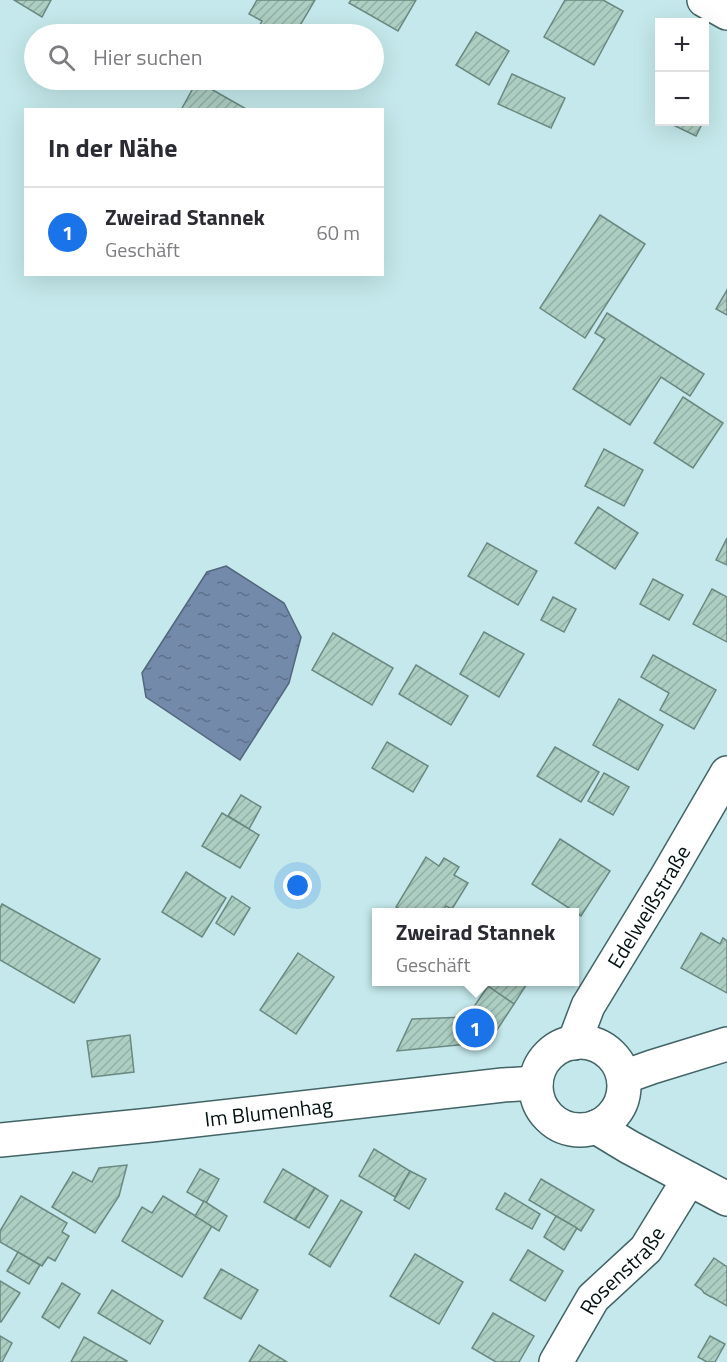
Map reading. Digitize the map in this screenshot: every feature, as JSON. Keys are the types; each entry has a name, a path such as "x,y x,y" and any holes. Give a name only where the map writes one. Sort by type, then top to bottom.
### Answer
{"street":[{"path":"704,0 727,13"},
{"name":"Edelweißstraße","path":"574,1043 588,1006 727,773"},
{"path":"587,1042 611,1054 624,1077 622,1102 615,1112 607,1121 584,1130 572,1129 551,1119 539,1099 536,1083 543,1063 551,1053 562,1046 587,1042"},
{"path":"624,1077 652,1066 727,1044"},
{"name":"Im Blumenhag","path":"0,1140 151,1125 503,1084 536,1083"},
{"path":"596,1127 727,1199"},
{"name":"Rosenstraße","path":"556,1362 593,1298 646,1249 689,1179"}],"water":[{"path":"226,566 284,603 301,637 289,683 240,760 146,697 142,673 207,572"}],"building":[{"path":"14,0 51,0 42,17"},
{"path":"257,0 315,0 301,24 260,24 262,21 249,14"},
{"path":"351,0 416,0 398,31 349,3"},
{"path":"565,0 603,0 623,11 594,65 544,37"},
{"path":"476,32 509,51 489,85 456,65"},
{"path":"512,74 565,98 551,128 498,104"},
{"path":"192,90 213,90 244,108 182,108"},
{"path":"675,126 701,126 696,136"},
{"path":"600,215 645,244 585,338 540,308"},
{"path":"727,290 727,315 716,309"},
{"path":"607,313 704,374 690,396 661,377 630,425 573,389 605,339 595,333"},
{"path":"683,397 723,423 693,468 654,443"},
{"path":"604,449 643,470 624,506 585,486"},
{"path":"598,507 638,533 615,569 575,543"},
{"path":"727,538 727,565 716,560"},
{"path":"487,543 537,571 518,605 468,576"},
{"path":"653,579 683,595 669,620 640,604"},
{"path":"712,589 727,597 727,642 693,624"},
{"path":"553,597 576,609 564,632 541,620"},
{"path":"484,632 524,654 499,697 460,674"},
{"path":"333,633 393,668 372,705 312,670"},
{"path":"653,655 716,690 694,729 660,710 669,693 641,677"},
{"path":"416,665 468,696 451,725 399,694"},
{"path":"619,699 663,725 638,770 593,745"},
{"path":"387,742 428,766 413,792 372,768"},
{"path":"555,747 599,772 581,802 537,776"},
{"path":"604,773 629,787 613,815 588,801"},
{"path":"241,795 261,807 249,829 228,816"},
{"path":"222,813 259,835 240,868 202,846"},
{"path":"560,839 610,871 581,916 579,908 569,908 532,884"},
{"path":"426,857 439,866 444,858 459,867 454,875 468,883 453,908 446,906 445,908 396,907"},
{"path":"186,872 226,898 202,937 162,912"},
{"path":"232,896 250,908 234,935 216,923"},
{"path":"2,904 100,959 74,1003 0,960 0,908"},
{"path":"701,933 720,944 723,938 727,941 727,993 681,968"},
{"path":"298,953 334,977 296,1034 260,1010"},
{"path":"486,986 525,986 514,1004"},
{"path":"488,986 514,1004 489,1042 397,1051 412,1019 467,1017"},
{"path":"130,1035 134,1072 92,1077 87,1041"},
{"path":"374,1149 410,1171 395,1197 359,1176"},
{"path":"127,1165 119,1196 95,1233 52,1207 73,1172 92,1182 99,1168"},
{"path":"200,1169 219,1179 206,1203 187,1192"},
{"path":"283,1169 315,1188 295,1220 264,1202"},
{"path":"410,1171 426,1179 409,1209 394,1200"},
{"path":"541,1179 594,1210 581,1231 529,1200"},
{"path":"315,1188 328,1196 309,1228 295,1220"},
{"path":"505,1193 540,1214 532,1229 496,1209"},
{"path":"21,1196 67,1223 62,1232 69,1236 55,1261 48,1257 42,1266 0,1242 0,1231"},
{"path":"163,1196 212,1226 182,1277 122,1241 142,1207 152,1213"},
{"path":"341,1200 362,1212 330,1267 309,1254"},
{"path":"204,1201 227,1216 219,1231 195,1216"},
{"path":"556,1216 577,1228 564,1250 544,1237"},
{"path":"528,1250 563,1271 545,1301 510,1280"},
{"path":"18,1252 40,1265 29,1284 7,1271"},
{"path":"415,1254 463,1282 439,1324 390,1296"},
{"path":"714,1258 727,1267 727,1306 695,1285"},
{"path":"221,1269 258,1290 241,1319 204,1298"},
{"path":"0,1281 20,1293 1,1322 0,1322"},
{"path":"62,1283 80,1294 59,1328 42,1317"},
{"path":"112,1290 163,1321 150,1344 98,1313"},
{"path":"493,1313 534,1336 519,1362 496,1362 472,1348"},
{"path":"0,1336 12,1343 2,1362 0,1362"},
{"path":"710,1336 725,1344 715,1362 707,1362 698,1357"},
{"path":"84,1337 127,1361 71,1362"},
{"path":"259,1345 287,1362 249,1362"}],"place":[{"name":"Zweirad Stannek","path":"475,1028"}]}
